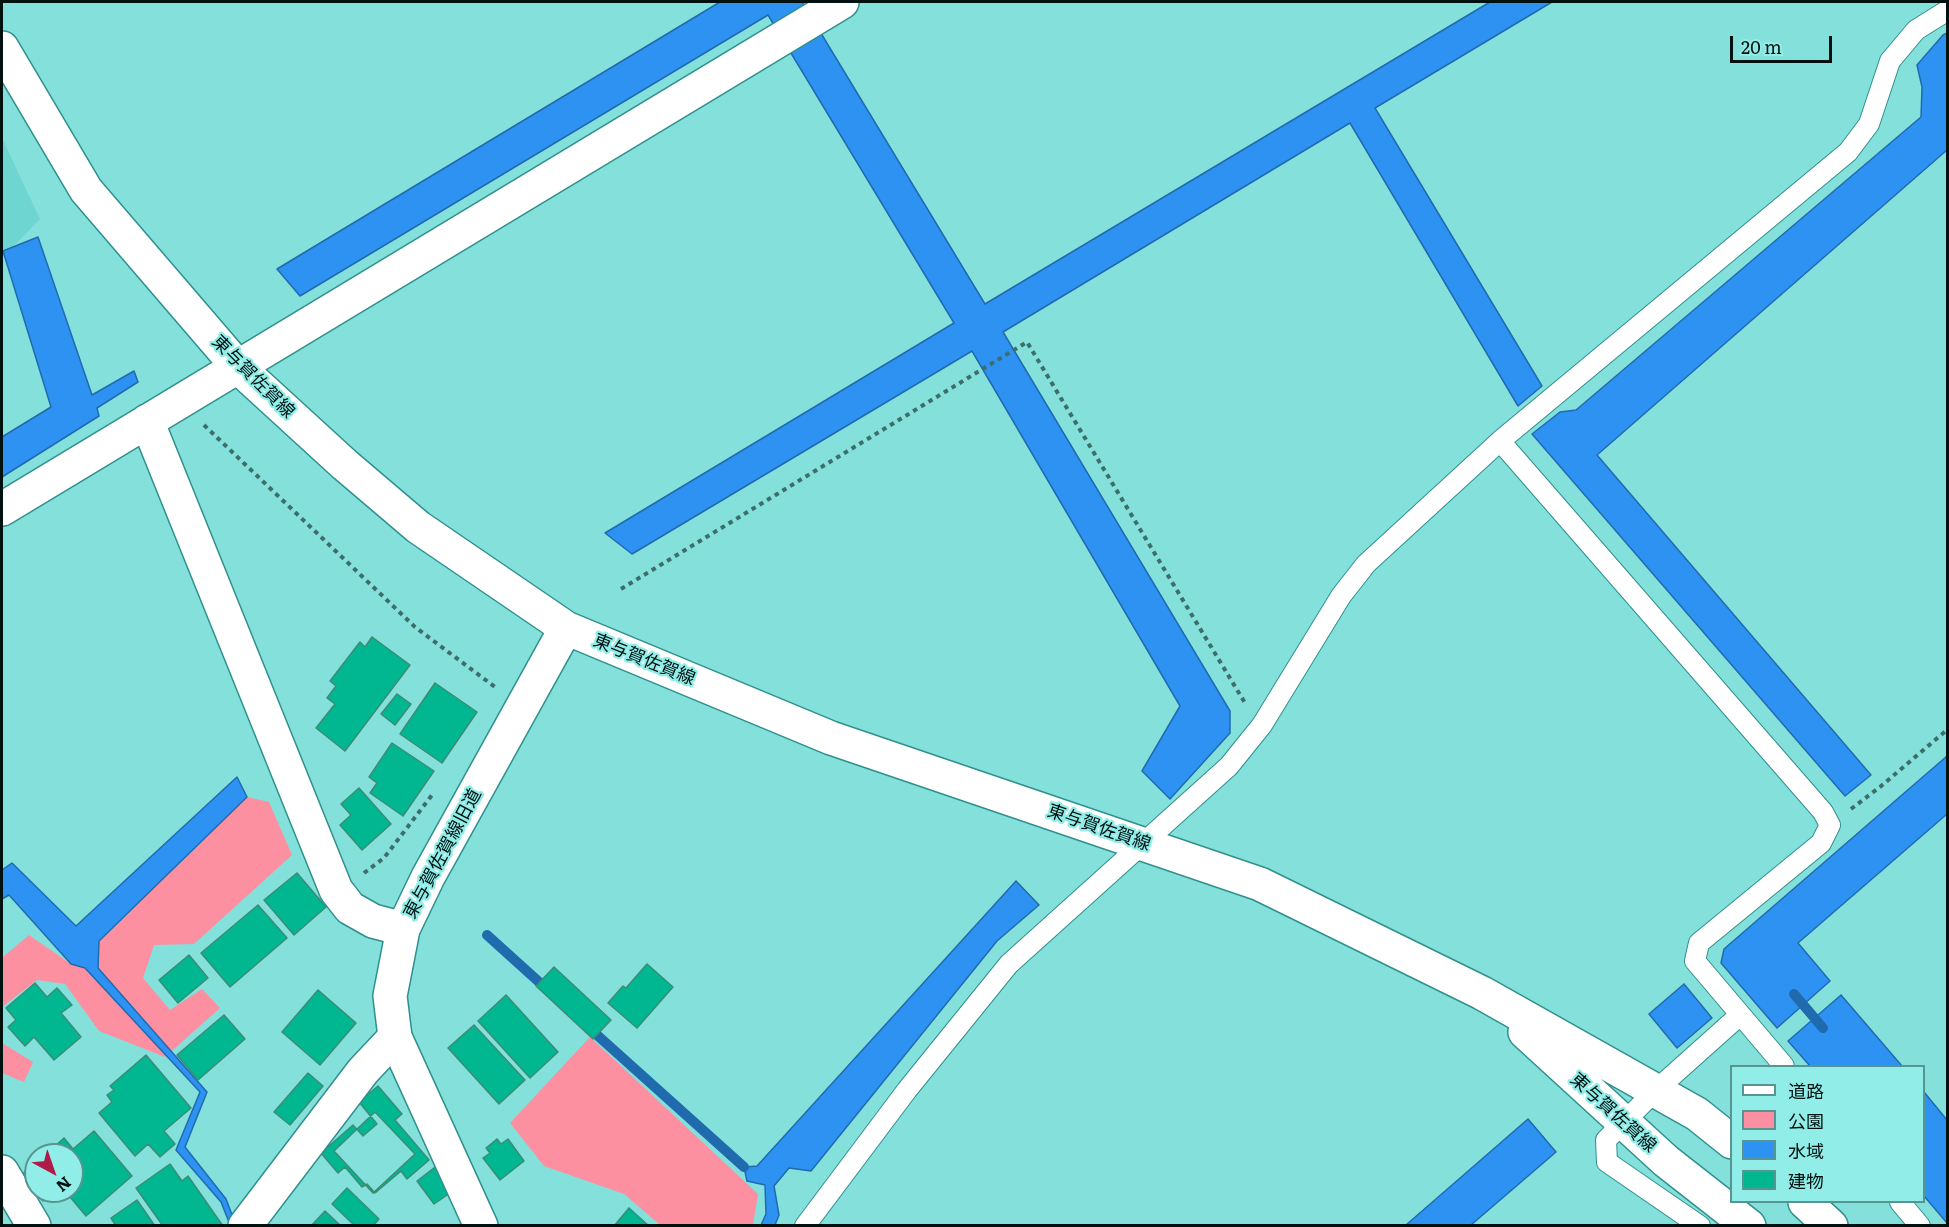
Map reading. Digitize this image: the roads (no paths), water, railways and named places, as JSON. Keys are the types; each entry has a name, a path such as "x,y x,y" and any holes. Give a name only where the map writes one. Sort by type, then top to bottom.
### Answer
{"main road":[{"path":"2,509 831,8"},
{"name":"東与賀佐賀線","path":"2,48 86,190 238,367 417,527 566,628 831,738 1260,884 1482,993 1697,1114 1730,1141"},
{"path":"147,421 336,890 350,908 373,921 403,929"},
{"name":"東与賀佐賀線旧道","path":"481,1226 396,1037 390,996 403,929 428,877 566,628"},
{"name":"東与賀佐賀線","path":"1482,993 1666,1161 1749,1226"},
{"path":"247,1223 363,1071 396,1037"},
{"path":"2,1172 34,1226"},
{"path":"1806,1203 1831,1226"}],"lane":[{"path":"805,1226 907,1090 1009,964 1229,766 1262,724 1341,596 1366,564 1500,441 1848,152 1869,123 1890,61 1916,30 1947,10"},
{"path":"1500,441 1823,812 1830,825 1821,843 1699,943 1695,961 1783,1065"},
{"path":"1700,1226 1607,1162 1606,1140 1655,1091 1740,1015"},
{"path":"1901,1203 1920,1226"}],"water":[{"path":"720,2 802,2 985,304 1490,2 1552,2 1375,108 1542,386 1518,406 1350,123 1003,332 1230,711 1230,733 1170,799 1142,771 1180,706 972,351 632,554 605,533 954,323 768,15 300,296 277,269"},
{"path":"1947,33 1947,150 1597,455 1871,775 1845,796 1532,434 1560,412 1576,410 1921,117 1922,87 1917,65"},
{"path":"38,237 92,395 134,371 138,382 97,408 99,416 2,477 2,437 51,407 3,251"},
{"path":"1947,756 1947,814 1798,943 1830,981 1777,1028 1721,963 1724,949"},
{"path":"237,777 247,797 99,941 98,968 207,1092 185,1147 226,1199 234,1220 232,1225 221,1202 176,1150 200,1092 85,968 71,964 9,895 2,899 2,870 12,863 76,926"},
{"path":"1016,881 1039,905 997,941 811,1171 789,1168 774,1186 779,1215 775,1225 761,1225 766,1214 765,1185 747,1181 744,1167 757,1166"},
{"path":"1684,984 1712,1018 1677,1048 1649,1014"},
{"path":"1841,995 1901,1065 1809,1065 1788,1041"},
{"path":"1925,1093 1947,1120 1947,1223 1925,1197"},
{"path":"1528,1119 1556,1152 1471,1225 1406,1225"}],"waterway":[{"path":"487,935 549,991"},
{"path":"1794,994 1823,1028"},
{"path":"587,1026 744,1167"}]}
